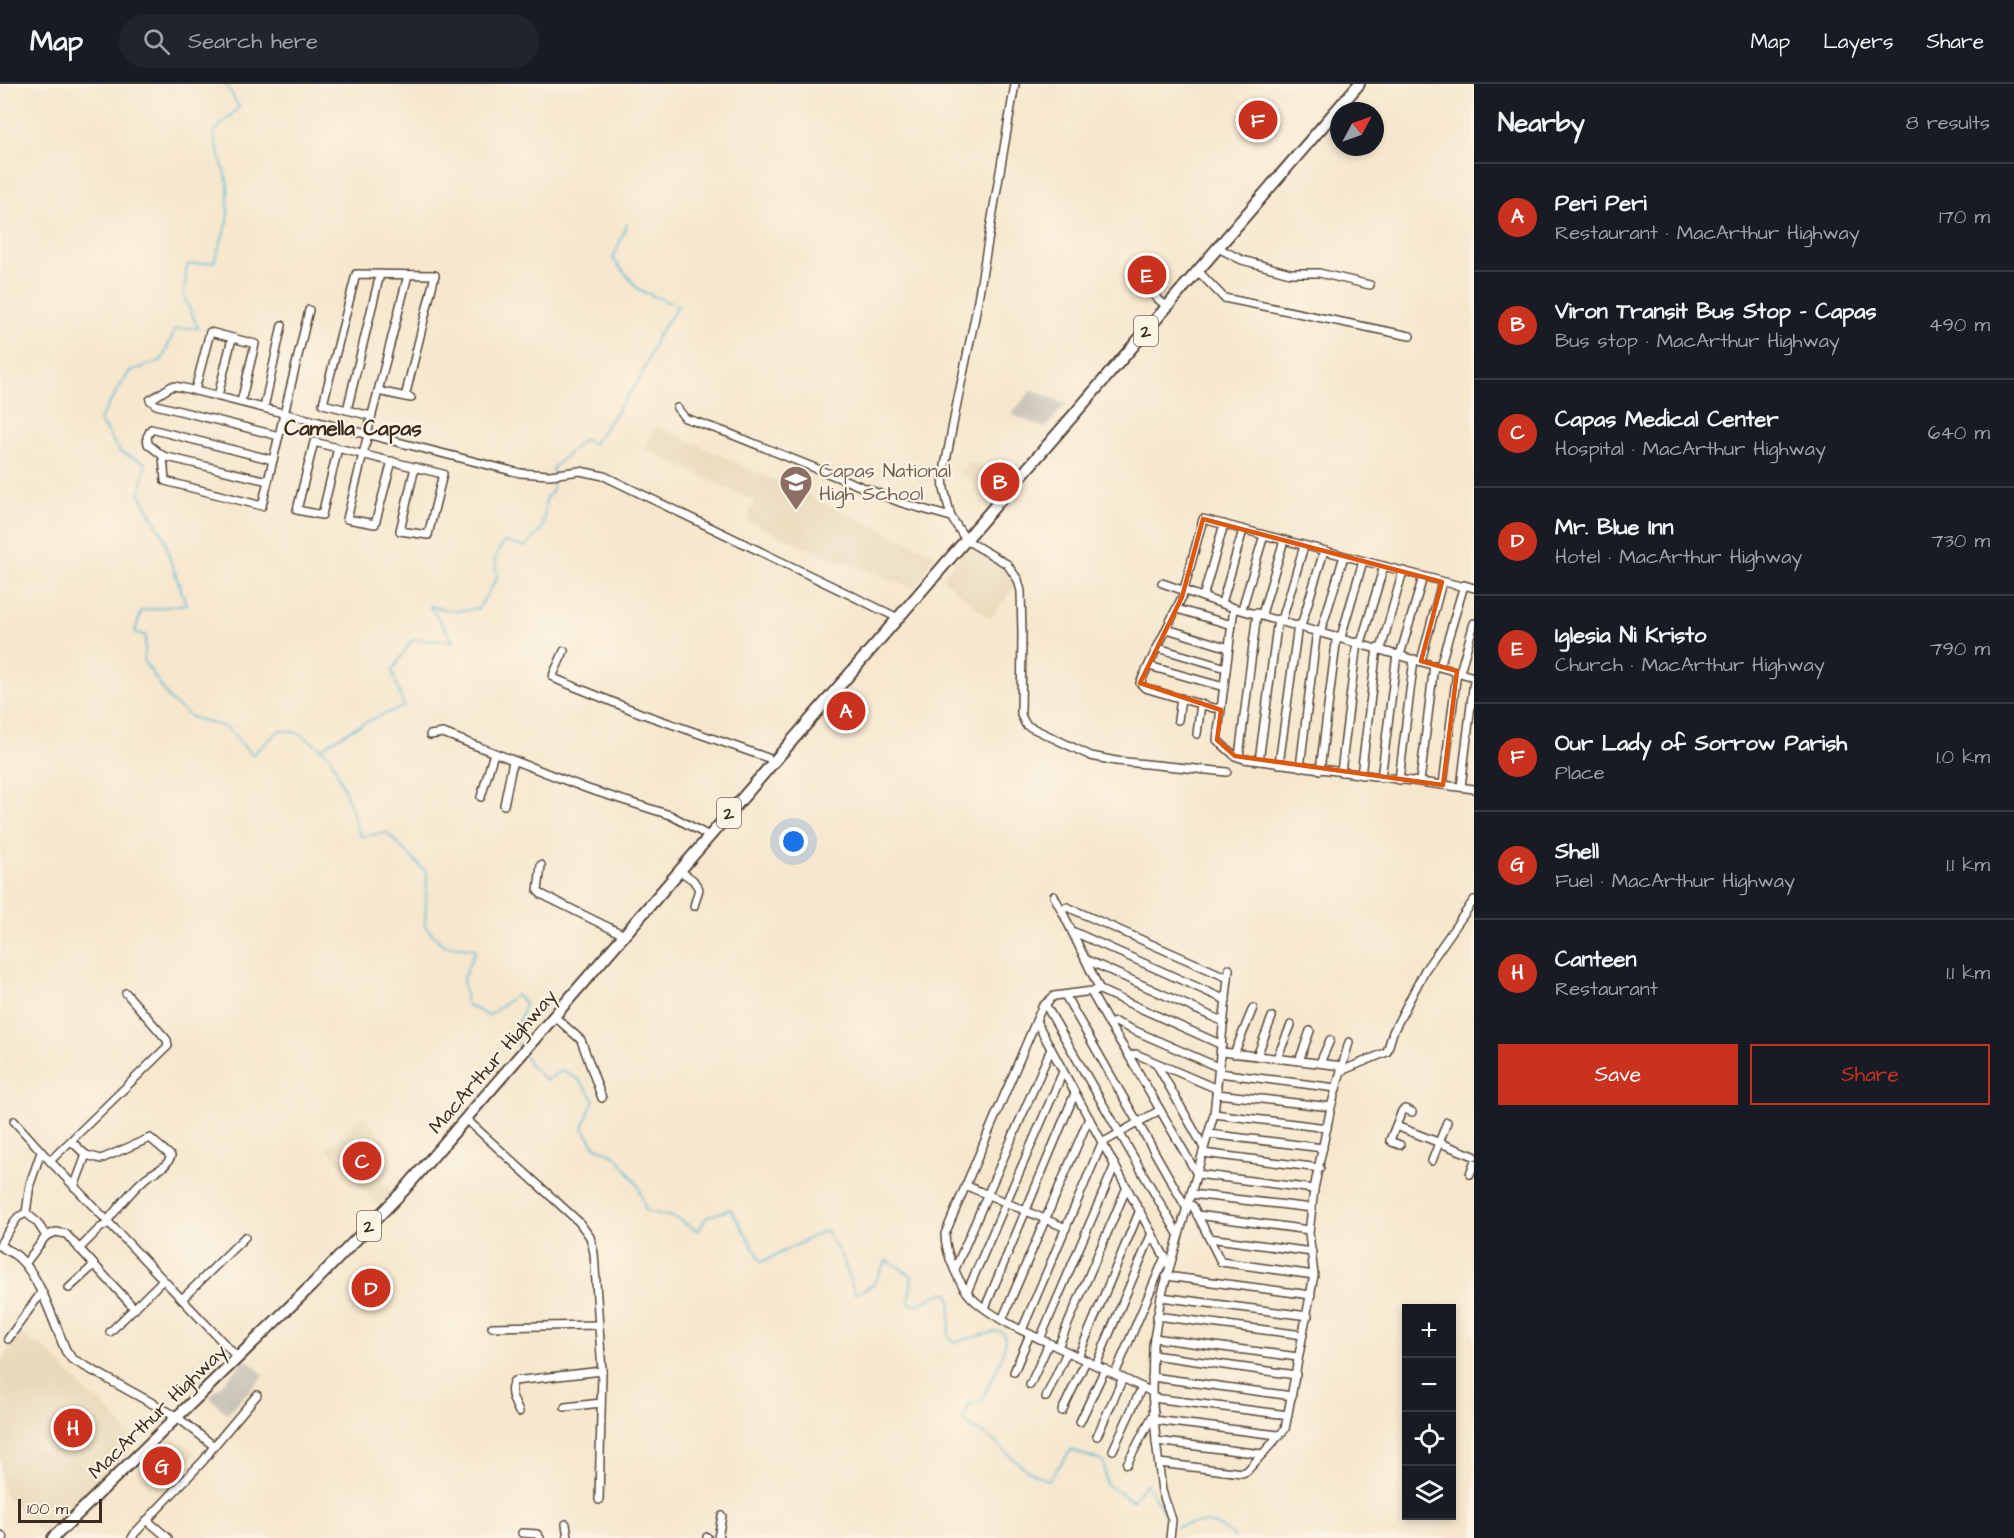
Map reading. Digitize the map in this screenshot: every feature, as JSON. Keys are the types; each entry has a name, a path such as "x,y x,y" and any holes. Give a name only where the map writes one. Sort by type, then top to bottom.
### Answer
{"highway":[{"name":"MacArthur Highway","path":"52,1538 238,1358 386,1209 1359,84"},
{"path":"724,819 730,802 783,741 801,729"}],"street":[{"path":"1015,84 975,317 943,477 951,517 966,540 1007,564 1018,580 1021,591 1022,634 1021,715 1026,725 1091,756 1116,761 1227,772"},
{"path":"1218,248 1242,260 1290,273 1319,273 1370,285"},
{"path":"1198,271 1224,298 1410,336"},
{"path":"371,416 324,405 354,276 356,274 435,275 408,398 378,391"},
{"path":"347,410 380,274"},
{"path":"392,461 375,524 347,519 408,275"},
{"path":"1131,275 1167,307"},
{"path":"163,456 165,481 262,506 309,310"},
{"path":"264,408 282,326"},
{"path":"195,390 210,332 255,344 241,402"},
{"path":"218,396 232,338"},
{"path":"279,436 156,405 150,400 172,386 510,471 550,475 580,471 604,476 898,618"},
{"path":"677,408 685,418 902,503 951,517"},
{"path":"268,481 163,456 148,444 147,437 151,429 273,459"},
{"path":"338,448 322,515 297,510 314,442 364,454 443,474 428,535 400,531 415,467"},
{"path":"1221,708 1141,685 1141,680 1177,609 1203,519 1442,582 1474,588"},
{"path":"1203,597 1224,524"},
{"path":"1222,603 1244,530"},
{"path":"1264,535 1232,625 1217,740 1226,751 1239,758 1474,789"},
{"path":"1239,758 1259,613 1284,540"},
{"path":"1259,761 1280,619 1304,546"},
{"path":"1279,764 1300,625 1324,551"},
{"path":"1300,767 1319,631 1344,556"},
{"path":"1320,770 1339,637 1363,561"},
{"path":"1341,772 1359,642 1384,566"},
{"path":"1361,775 1379,648 1403,572"},
{"path":"1381,778 1399,654 1423,577"},
{"path":"1400,780 1417,660 1442,582"},
{"path":"1162,583 1474,678 1461,787"},
{"path":"1420,782 1437,666 1464,587"},
{"path":"1177,609 1232,625"},
{"path":"1443,785 1458,672 1474,623"},
{"path":"1167,629 1229,648"},
{"path":"1158,648 1227,668"},
{"path":"564,651 553,677 558,680 640,713 768,758"},
{"path":"1149,666 1224,687"},
{"path":"1178,720 1181,698"},
{"path":"1197,734 1201,704"},
{"path":"430,735 443,733 513,761 670,815 709,836"},
{"path":"482,797 494,753"},
{"path":"504,805 513,761"},
{"path":"541,865 538,891 541,894 624,935"},
{"path":"680,871 693,880 699,889 694,906"},
{"path":"1054,896 1100,990"},
{"path":"1288,1415 1152,1395 1142,1387 1002,1320 967,1292 947,1251 945,1234 1045,1004 1054,996 1100,990 1234,1054 1320,1063 1342,1068 1387,1052 1393,1032 1425,970 1474,900"},
{"path":"1062,911 1065,907 1072,908 1228,978"},
{"path":"1072,931 1226,1000"},
{"path":"1087,960 1224,1022"},
{"path":"1170,1538 1172,1520 1162,1491 1152,1395 1154,1338 1166,1276 1214,1114 1228,969"},
{"path":"1091,992 1197,1174"},
{"path":"50,1161 168,1046 167,1040 126,993"},
{"path":"1065,995 1187,1207"},
{"path":"1045,1004 1178,1234"},
{"path":"1234,1054 1254,1008"},
{"path":"554,1016 581,1040 602,1098"},
{"path":"1257,1056 1272,1017"},
{"path":"1108,1024 1114,1022 1219,1071 1336,1088"},
{"path":"1037,1023 1169,1265"},
{"path":"1277,1058 1291,1025"},
{"path":"1299,1061 1310,1031"},
{"path":"1320,1063 1330,1040"},
{"path":"1159,1463 1237,1473 1247,1471 1285,1429 1314,1275 1309,1230 1314,1189 1331,1107 1349,1042"},
{"path":"955,1269 1051,1048"},
{"path":"1129,1056 1136,1054 1217,1091 1331,1107"},
{"path":"1156,1063 1203,1151"},
{"path":"967,1292 1063,1072"},
{"path":"985,1308 1075,1093"},
{"path":"1400,1145 1390,1140 1404,1109 1412,1112"},
{"path":"1022,1330 1102,1143 1160,1110"},
{"path":"1214,1114 1327,1128"},
{"path":"1002,1320 1089,1118"},
{"path":"466,1119 541,1185 579,1222 590,1237 594,1253 602,1371 599,1500"},
{"path":"14,1121 238,1358"},
{"path":"1432,1161 1447,1122"},
{"path":"1396,1126 1474,1156"},
{"path":"1209,1134 1323,1148"},
{"path":"71,1141 86,1155 104,1159 150,1138 171,1156 157,1173 147,1178 108,1222 79,1249"},
{"path":"1203,1151 1320,1168"},
{"path":"26,1213 30,1184 41,1152"},
{"path":"75,1187 86,1155"},
{"path":"1470,1174 1474,1163"},
{"path":"1040,1339 1115,1165"},
{"path":"1197,1174 1314,1189"},
{"path":"967,1186 1066,1228"},
{"path":"1058,1347 1127,1187"},
{"path":"1191,1194 1312,1208"},
{"path":"1187,1207 1193,1206 1221,1262 1314,1275"},
{"path":"1078,1357 1140,1210"},
{"path":"26,1213 37,1222 46,1236"},
{"path":"26,1213 18,1217 0,1245 25,1264 41,1293 66,1351 72,1359 177,1417 214,1446"},
{"path":"1197,1215 1309,1230"},
{"path":"25,1264 46,1236 62,1232 135,1309"},
{"path":"1096,1365 1152,1233"},
{"path":"182,1299 245,1237"},
{"path":"1209,1238 1312,1252"},
{"path":"1115,1374 1165,1257"},
{"path":"69,1288 94,1266"},
{"path":"1166,1276 1311,1295"},
{"path":"110,1332 164,1280"},
{"path":"8,1339 41,1293"},
{"path":"1161,1297 1308,1316"},
{"path":"1157,1316 1303,1335"},
{"path":"492,1327 599,1325"},
{"path":"1014,1372 1030,1334"},
{"path":"1154,1338 1298,1357"},
{"path":"1030,1385 1049,1343"},
{"path":"1046,1397 1067,1352"},
{"path":"1153,1355 1296,1375"},
{"path":"1062,1411 1086,1360"},
{"path":"1080,1422 1105,1370"},
{"path":"519,1412 511,1394 514,1381 602,1371"},
{"path":"1152,1377 1292,1396"},
{"path":"1097,1436 1123,1378"},
{"path":"1113,1450 1142,1387"},
{"path":"132,1538 204,1460 257,1395"},
{"path":"565,1407 602,1403"},
{"path":"1154,1416 1278,1436"},
{"path":"1127,1464 1154,1416"},
{"path":"1156,1441 1262,1454"},
{"path":"718,1538 722,1516"},
{"path":"147,1520 168,1538"},
{"path":"566,1524 568,1538"},
{"path":"522,1533 537,1534 540,1538"}],"highlighted area":[{"path":"1203,519 1442,582 1421,661 1457,671 1443,785 1235,756 1217,740 1221,710 1140,683 1182,597"}],"shaded area":[{"path":"1032,390 1066,404 1045,428 1011,414"},
{"name":"Capas National High School","path":"656,426 935,554 916,589 807,548 747,521 755,501 644,449"},
{"path":"970,462 1009,481 997,494 959,473"},
{"path":"975,538 1023,575 990,619 942,578"},
{"path":"363,1116 389,1144 379,1153 393,1169 381,1180 393,1192 378,1205 327,1149"},
{"path":"18,1332 48,1351 93,1399 96,1397 138,1443 44,1536 2,1491 4,1488 0,1484 0,1365"},
{"path":"246,1359 264,1375 227,1414 210,1397"},
{"path":"168,1434 196,1453 185,1466 156,1447"}],"waterway":[{"path":"226,84 239,107 213,133 228,184 228,221 214,262 187,265 184,296 198,328 175,329 162,360 129,372 99,420 120,452 146,463 140,494 165,539 186,604 141,611 135,632 146,636 144,661 170,700 191,717 227,728 252,755 280,730 299,733 330,755 349,801 360,836 387,833 427,873 425,926 443,945 476,949 463,978 466,1004 488,1016 516,995 525,1003 514,1038 520,1047"},
{"path":"553,473 553,468 584,439 593,444 641,377 657,337 678,306 639,290 613,259 627,224"},
{"path":"322,748 361,724 404,707 392,671 412,640 453,641 430,606 454,611 478,609 497,578 495,557 504,542 526,547 543,527 546,497 552,493 554,477"},
{"path":"525,1056 532,1067 546,1080 563,1070 579,1080 594,1099 583,1128 595,1146 616,1156 638,1185 646,1211 676,1218 698,1231 707,1217 731,1209 762,1262 826,1230 844,1262 855,1294 873,1285 887,1260 912,1276 909,1300 911,1304 920,1303 939,1294 949,1293 951,1340 956,1342 998,1331 1004,1334 1005,1341 997,1368 981,1401 969,1404 964,1420 1039,1477 1049,1480 1071,1450 1104,1462 1106,1484 1132,1501 1146,1483 1168,1519"},
{"path":"1175,1527 1213,1524 1235,1538"}],"place":[{"name":"Our Lady of Sorrow Parish","path":"1258,120"},
{"name":"Iglesia Ni Kristo","path":"1147,275"},
{"name":"Viron Transit Bus Stop - Capas","path":"1000,482"},
{"name":"Capas National High School","path":"796,511"},
{"name":"Peri Peri","path":"846,711"},
{"name":"Capas Medical Center","path":"362,1161"},
{"name":"Mr. Blue Inn","path":"371,1288"},
{"name":"Canteen","path":"73,1428"},
{"name":"Shell","path":"162,1466"}],"district":[{"name":"Camella Capas","path":"353,428"}]}
